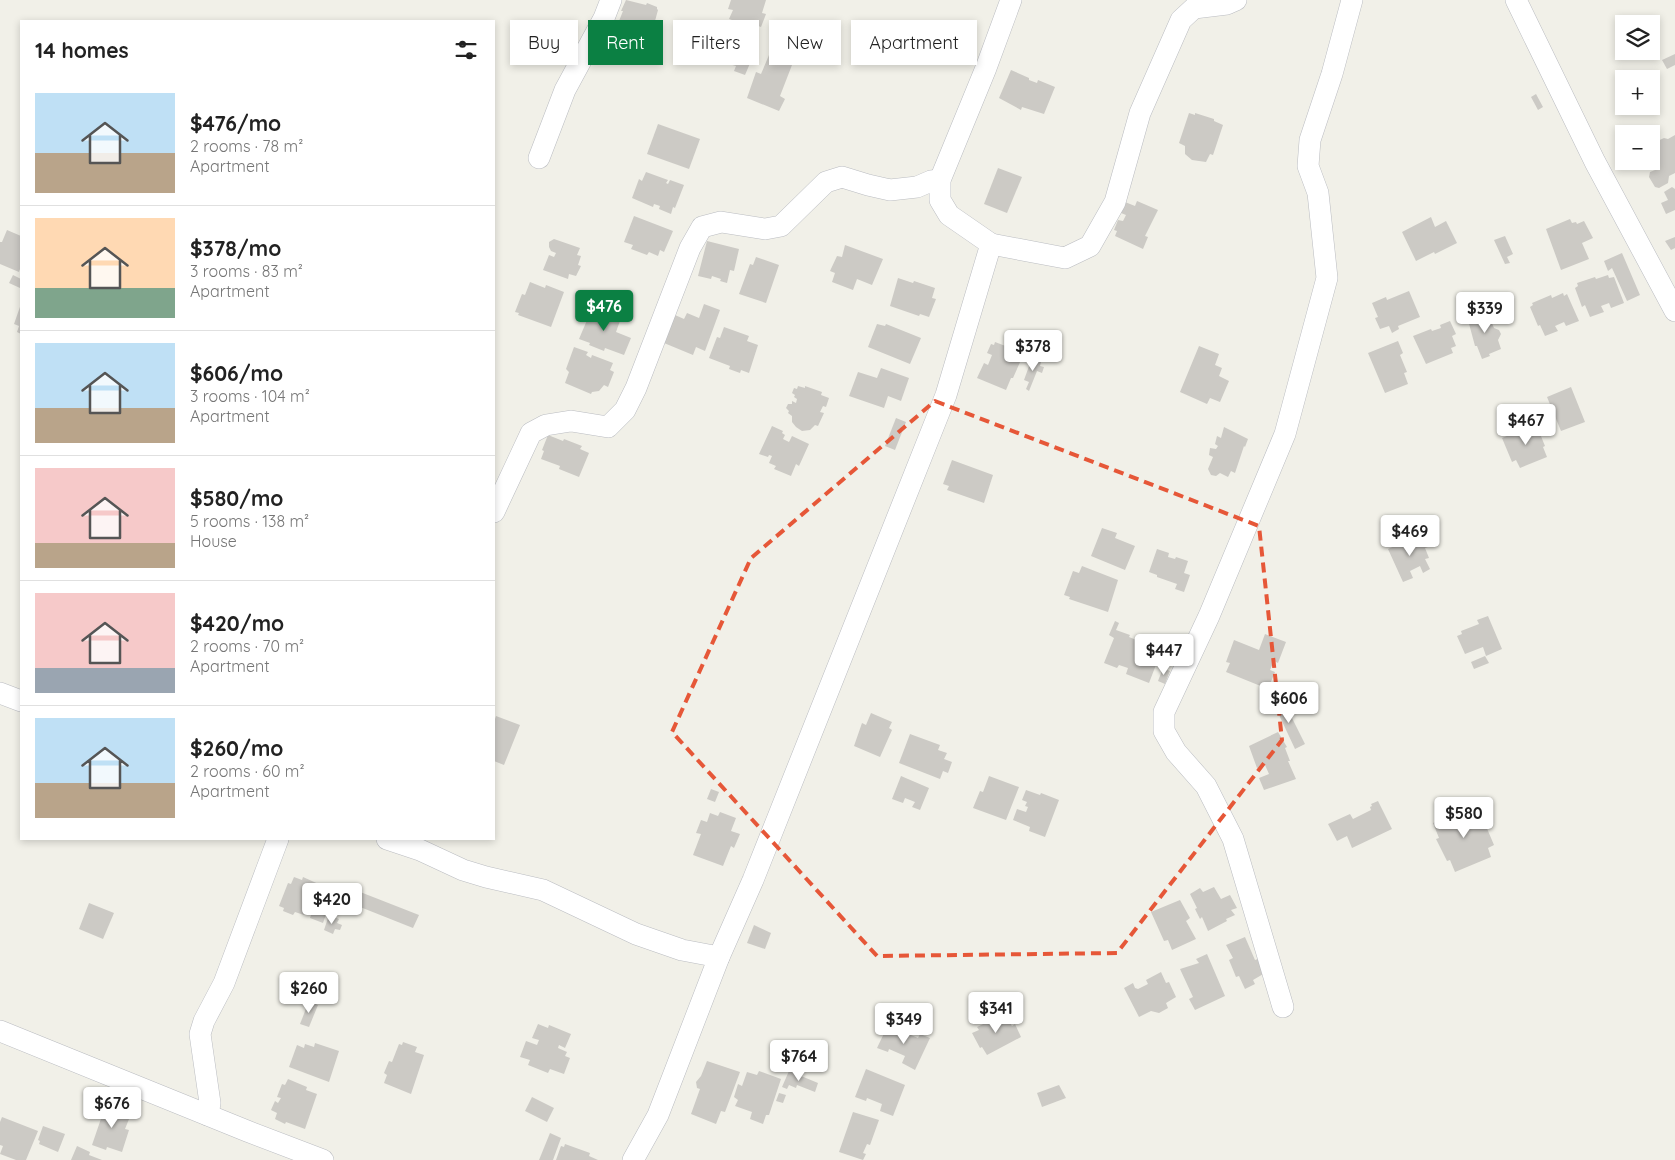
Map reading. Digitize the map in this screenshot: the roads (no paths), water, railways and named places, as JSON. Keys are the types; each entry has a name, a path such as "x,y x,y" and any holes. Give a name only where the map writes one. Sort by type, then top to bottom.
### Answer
{"street":[{"path":"539,158 566,90 604,18 611,0"},
{"path":"1011,0 986,68 940,180 940,200 950,215 991,244 1065,258 1090,246 1115,202 1140,113 1181,20 1194,8 1227,4 1236,0"},
{"path":"1283,1007 1233,839 1206,786 1176,752 1164,731 1164,712 1210,616 1286,434 1327,278 1318,193 1308,166 1310,140 1332,74 1352,0"},
{"path":"1516,0 1595,162 1675,310"},
{"path":"495,510 531,433 546,425 572,421 608,427 625,410 636,388 690,248 702,227 721,222 765,229 781,226 826,182 842,177 890,190 917,187 931,181 940,180"},
{"path":"633,1160 658,1115 719,958 753,880 946,395 991,244"},
{"path":"0,693 20,701"},
{"path":"208,1115 210,1103 200,1034 204,1021 224,983 278,840"},
{"path":"390,840 420,850 456,867 486,878 527,885 543,890 636,934 682,950 719,958"},
{"path":"0,1031 323,1160"}]}
